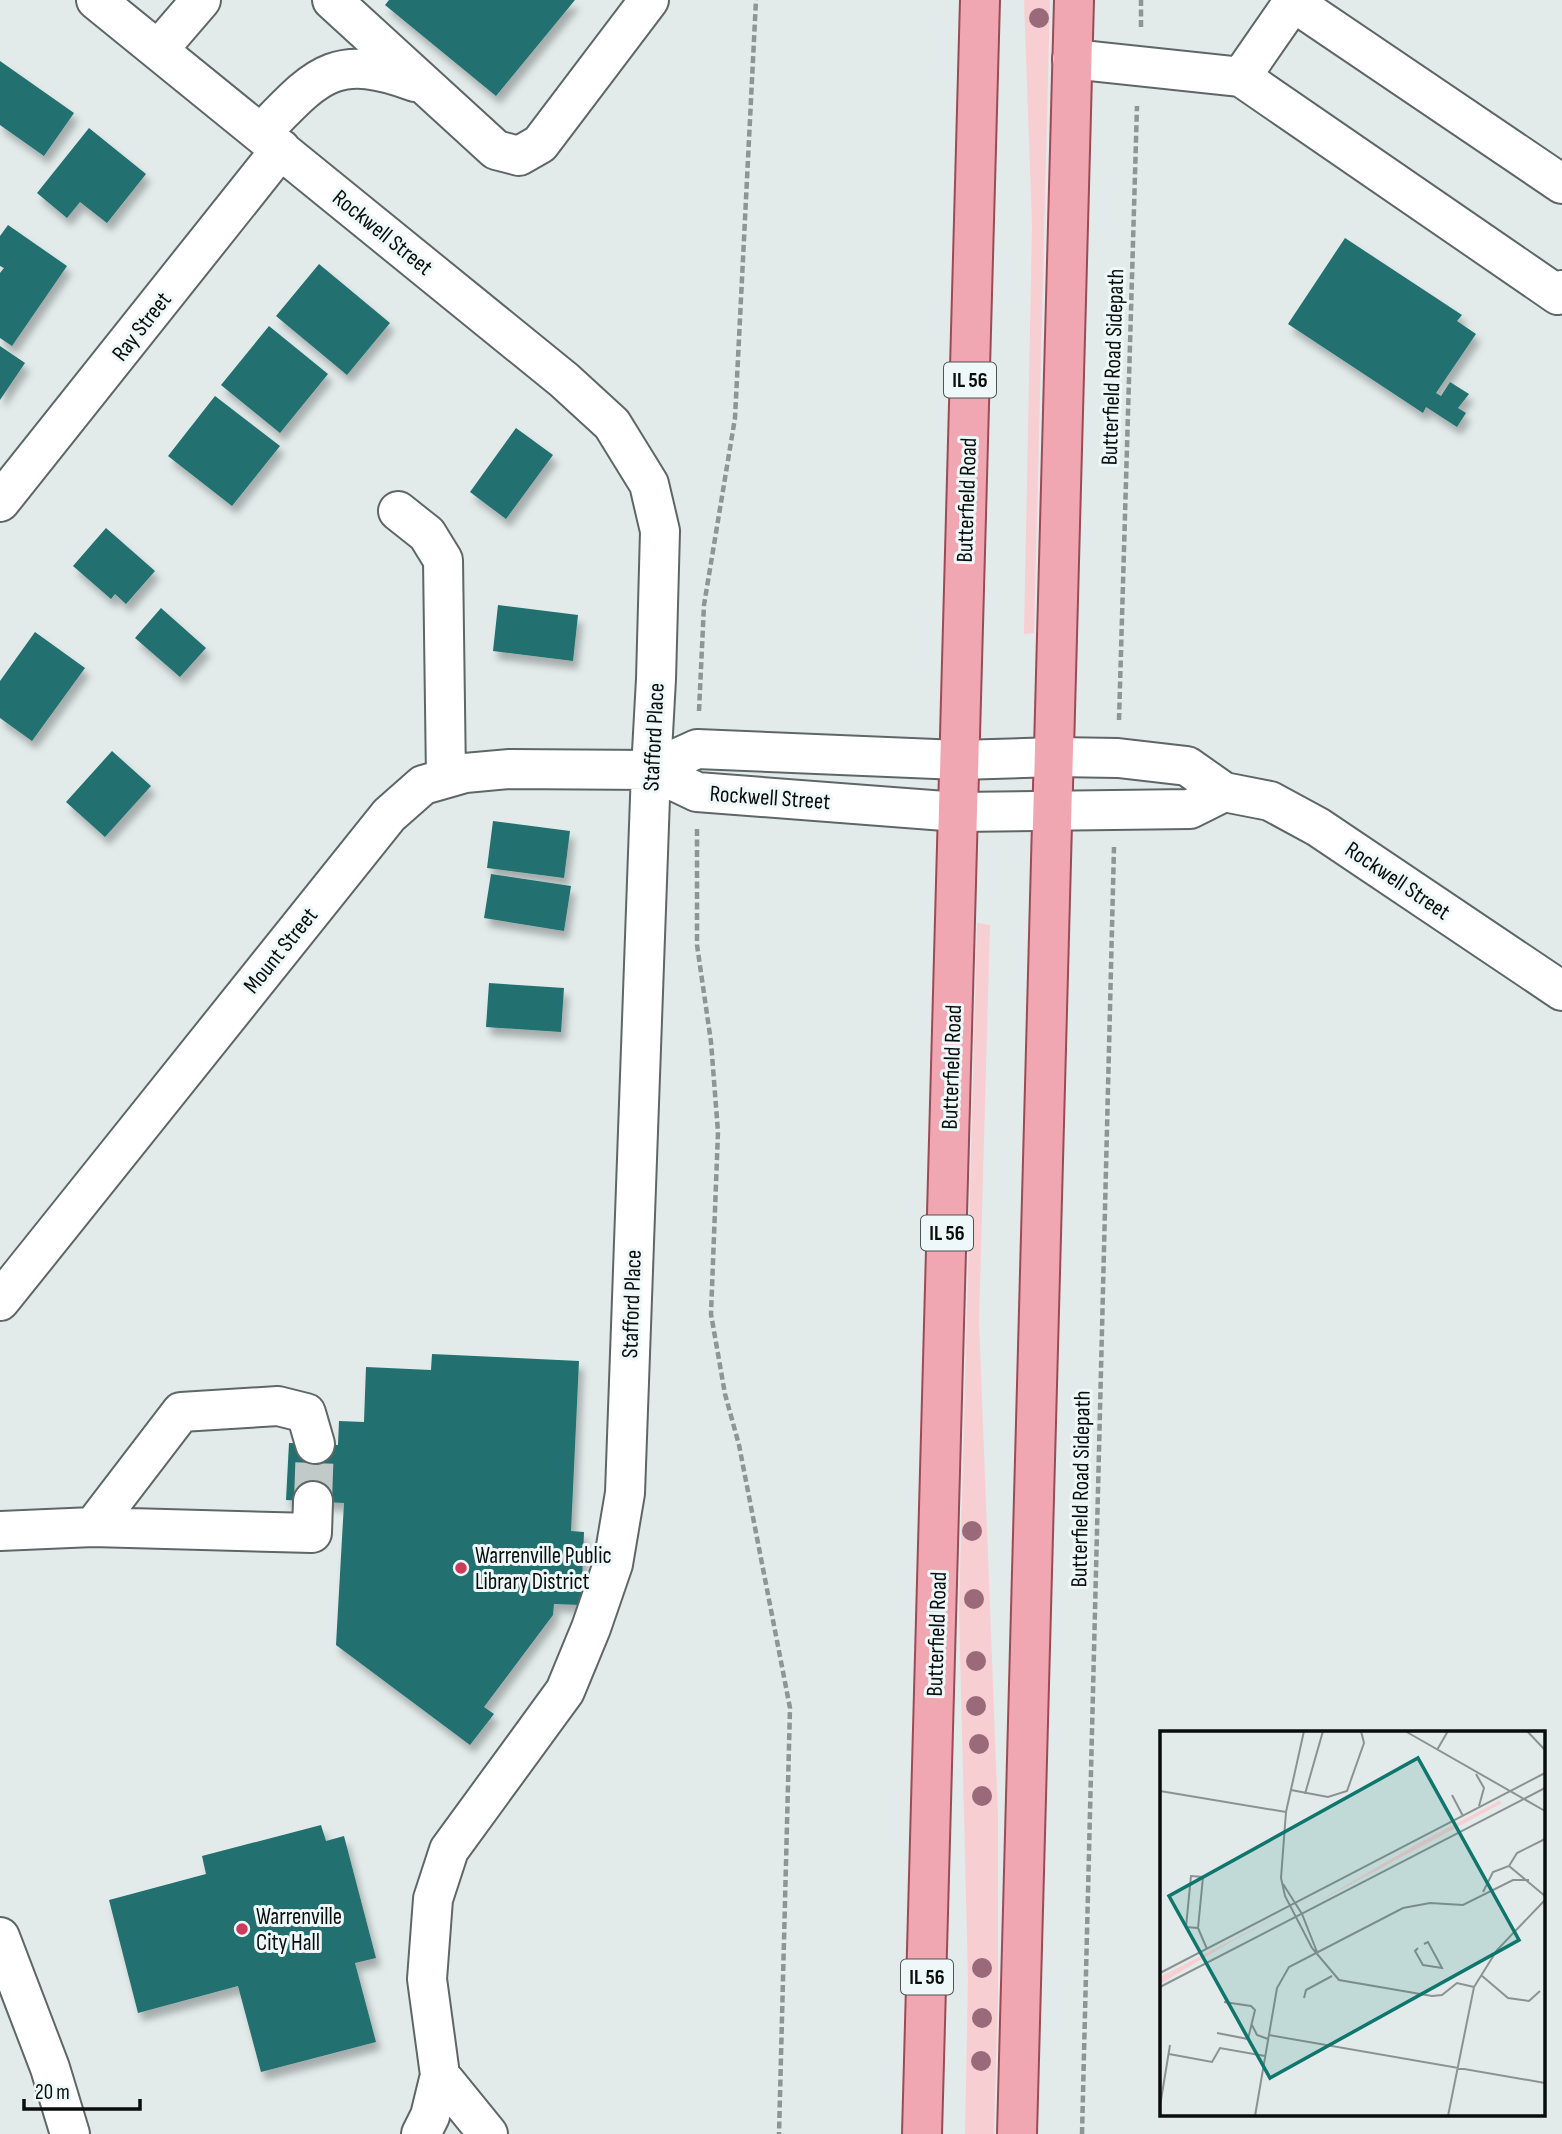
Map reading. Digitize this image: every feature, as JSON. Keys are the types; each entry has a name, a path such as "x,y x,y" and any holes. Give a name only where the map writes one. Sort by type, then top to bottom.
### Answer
{"main road":[{"name":"Butterfield Road","path":"922,2134 980,0"},
{"path":"1017,2134 1074,0"}],"street":[{"name":"Rockwell Street","path":"96,0 564,380 612,424 649,484"},
{"path":"158,50 201,0"},
{"path":"332,0 496,150 519,156 540,144 649,0"},
{"path":"1241,78 1293,2 1562,184"},
{"path":"1072,59 1241,78 1558,295 1562,290"},
{"name":"Ray Street","path":"0,502 271,141 308,85 330,72 364,68 397,75 424,85"},
{"name":"Stafford Place","path":"421,2134 430,2116 440,2075 427,1979 433,1899 449,1850 565,1691 613,1564 625,1493 660,531 649,484"},
{"path":"398,512 427,534 443,560 446,778"},
{"name":"Rockwell Street","path":"651,770 697,749 959,760 1055,757 1136,759 1187,766 1224,792 1270,801 1318,827 1562,991"},
{"name":"Mount Street","path":"0,1300 389,815 423,785 465,773 510,769 651,770"},
{"name":"Rockwell Street","path":"651,770 697,792 958,812 1189,809 1224,792"},
{"path":"93,1527 181,1412 278,1406 297,1410 306,1413 314,1444"},
{"path":"0,1531 93,1527 312,1533 313,1501"},
{"path":"0,1937 50,2068 70,2134"},
{"path":"440,2075 488,2134"}],"path":[{"path":"697,749 704,605 735,418 756,0"},
{"name":"Butterfield Road Sidepath","path":"1119,722 1141,0"},
{"path":"697,792 697,946 711,1042 718,1132 710,1314 725,1395 739,1445 790,1708 779,2134"},
{"name":"Butterfield Road Sidepath","path":"1082,2134 1114,845"}],"shaded area":[{"path":"1024,0 1050,0 1034,633 1024,634 1032,226"},
{"path":"977,923 990,925 979,1321 998,1816 998,1993 994,2134 965,2134 968,1979 959,1611"}],"building":[{"path":"389,0 575,0 496,96 385,5"},
{"path":"0,61 74,113 44,156 0,125"},
{"path":"89,128 146,174 107,223 80,202 67,218 37,193"},
{"path":"8,225 67,266 12,346 0,338 0,273 4,268 0,266 0,236"},
{"path":"1345,238 1462,315 1457,321 1476,334 1436,393 1441,396 1450,382 1469,394 1458,408 1466,413 1457,427 1426,407 1423,413 1288,324"},
{"path":"319,264 390,323 347,375 276,316"},
{"path":"269,326 328,374 280,433 221,385"},
{"path":"0,346 25,363 0,400"},
{"path":"215,396 280,446 232,506 168,456"},
{"path":"516,428 553,455 506,519 470,492"},
{"path":"106,528 155,571 126,604 115,594 111,599 73,566"},
{"path":"498,605 578,615 573,661 493,651"},
{"path":"161,608 206,648 180,677 135,638"},
{"path":"35,632 85,668 32,741 0,718 0,681"},
{"path":"112,751 151,786 105,837 66,802"},
{"path":"493,821 570,831 564,878 487,868"},
{"path":"491,874 571,886 564,931 484,918"},
{"path":"489,983 564,988 561,1032 486,1027"},
{"name":"Warrenville Public Library District","path":"432,1354 579,1361 571,1531 584,1532 581,1605 554,1604 553,1615 484,1707 494,1714 470,1745 336,1645 344,1503 286,1500 289,1443 338,1445 339,1421 364,1422 366,1367 431,1370"},
{"name":"Warrenville City Hall","path":"321,1825 326,1841 344,1836 376,1958 355,1963 376,2042 261,2072 238,1986 138,2013 109,1900 206,1874 202,1856"}],"tunnel":[{"path":"313,1501 315,1444"}],"place":[{"name":"Warrenville Public Library District","path":"461,1568"},
{"name":"Warrenville City Hall","path":"242,1929"}]}
